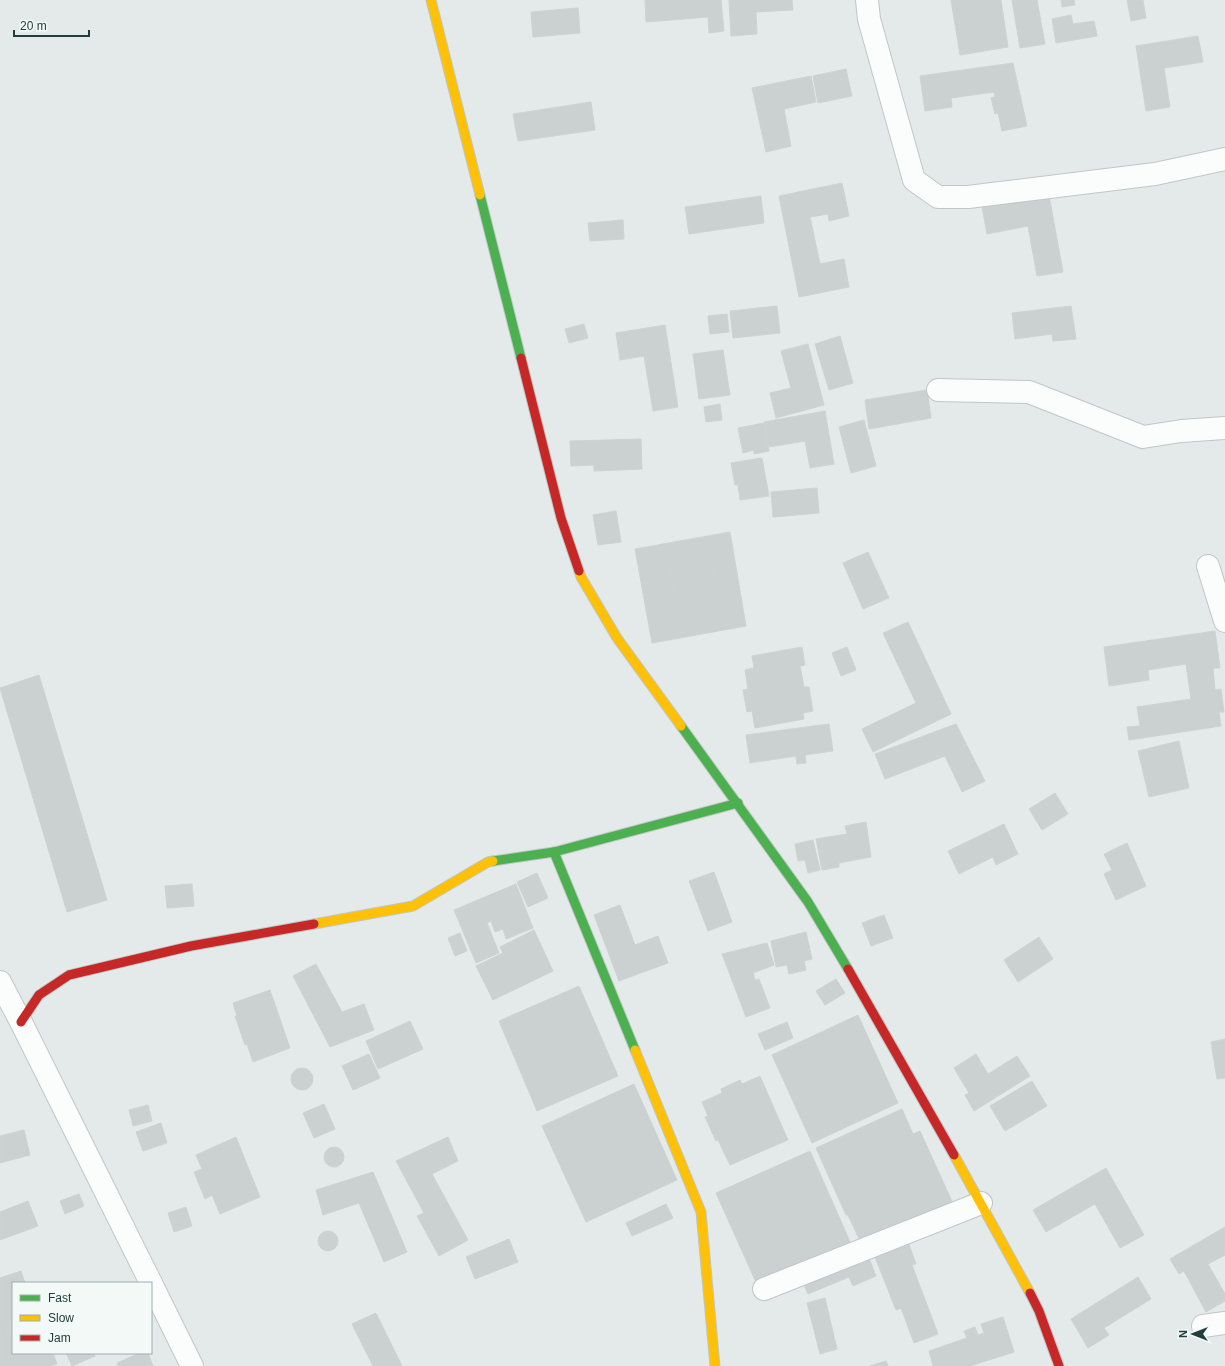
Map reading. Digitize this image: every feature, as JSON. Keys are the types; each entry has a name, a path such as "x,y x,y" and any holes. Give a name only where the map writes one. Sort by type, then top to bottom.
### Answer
{"street":[{"path":"431,0 561,518 581,577 617,638 738,803 808,902 874,1013 982,1203 1040,1311 1059,1366"},
{"path":"867,0 869,19 914,180 938,197 968,197 1155,174 1225,159"},
{"path":"938,390 1029,392 1143,437 1181,431 1225,428"},
{"path":"1208,566 1225,621"},
{"path":"21,1022 39,995 69,975 191,946 413,906 488,862 554,852 738,803"},
{"path":"554,852 702,1212 715,1366"},
{"path":"0,982 151,1282"},
{"path":"764,1289 982,1203"},
{"path":"152,1285 192,1366"},
{"path":"1203,1326 1225,1323"}],"building":[{"path":"645,0 721,0 724,31 709,33 708,17 646,22"},
{"path":"729,0 792,0 793,10 756,12 757,34 731,36"},
{"path":"951,0 1001,0 1008,47 960,55"},
{"path":"1012,0 1037,0 1045,44 1020,48"},
{"path":"1061,0 1074,0 1075,5 1062,7"},
{"path":"1127,0 1143,0 1146,18 1131,21"},
{"path":"578,8 580,33 533,37 531,12"},
{"path":"1071,15 1073,24 1094,21 1097,36 1056,43 1052,19"},
{"path":"1198,36 1203,62 1164,68 1170,107 1146,111 1136,46"},
{"path":"1013,63 1027,126 1002,131 998,113 995,114 991,98 995,97 994,92 951,98 952,107 925,111 920,76"},
{"path":"846,69 852,96 818,103 813,76"},
{"path":"811,76 816,102 784,109 791,146 766,152 752,88"},
{"path":"591,102 595,130 518,141 513,114"},
{"path":"842,183 849,216 829,221 828,214 810,217 820,264 844,259 849,287 799,297 779,196"},
{"path":"1049,195 1063,272 1037,276 1028,226 987,234 982,207"},
{"path":"761,196 764,223 689,234 685,207"},
{"path":"623,220 624,239 590,241 588,223"},
{"path":"777,306 780,333 733,338 730,311"},
{"path":"1071,306 1076,339 1053,341 1052,334 1015,339 1012,313"},
{"path":"727,314 729,332 710,334 708,316"},
{"path":"584,324 588,338 569,343 565,329"},
{"path":"665,325 678,407 653,411 644,356 620,360 616,333"},
{"path":"840,336 853,383 829,390 815,344"},
{"path":"808,344 824,405 776,418 770,393 791,388 781,351"},
{"path":"723,350 730,395 699,399 693,354"},
{"path":"927,390 931,418 869,429 865,400"},
{"path":"720,404 722,420 706,422 704,407"},
{"path":"825,411 834,464 810,468 805,441 769,447 764,422"},
{"path":"864,420 876,466 851,473 839,427"},
{"path":"764,423 769,451 754,454 754,450 743,453 738,428"},
{"path":"641,439 642,469 594,471 594,465 571,466 570,441"},
{"path":"762,458 769,496 740,500 738,485 735,485 731,463"},
{"path":"817,488 819,513 773,517 771,492"},
{"path":"616,511 621,542 598,545 593,515"},
{"path":"730,532 746,626 652,643 635,549","holes":["711,561 719,606 677,613 670,569"]},
{"path":"868,552 889,598 863,609 843,563"},
{"path":"711,561 719,606 677,613 670,569"},
{"path":"908,622 951,714 873,752 862,729 916,703 883,633"},
{"path":"1215,631 1220,668 1213,668 1215,690 1221,689 1224,712 1219,712 1221,726 1129,740 1127,727 1140,726 1137,707 1191,699 1186,664 1148,670 1149,680 1109,686 1104,647"},
{"path":"802,647 805,665 800,666 804,687 809,687 813,711 803,713 804,719 755,728 752,711 747,712 743,690 748,689 745,670 754,668 752,656"},
{"path":"847,647 856,670 841,676 832,653"},
{"path":"39,675 107,900 67,912 0,688"},
{"path":"829,724 833,751 805,755 806,763 797,764 796,756 750,763 746,735"},
{"path":"956,724 985,781 962,792 945,756 885,779 875,754"},
{"path":"1179,741 1189,788 1149,797 1138,751"},
{"path":"1055,793 1068,814 1042,830 1029,809"},
{"path":"866,822 871,857 839,863 839,867 822,870 816,839 847,834 845,826"},
{"path":"1004,824 1018,854 996,865 993,857 959,874 948,851"},
{"path":"813,840 820,870 808,873 805,860 798,861 795,844"},
{"path":"1127,843 1146,886 1116,900 1104,874 1112,870 1104,854"},
{"path":"714,872 732,922 708,931 689,881"},
{"path":"537,873 548,898 528,907 517,882"},
{"path":"192,884 194,906 167,908 165,886"},
{"path":"516,884 533,928 506,939 503,929 495,932 491,921 487,923 499,953 476,963 454,910"},
{"path":"620,905 635,945 658,936 668,963 619,981 594,915"},
{"path":"884,915 893,938 871,946 862,923"},
{"path":"534,930 553,971 493,1000 476,966 503,953 500,947"},
{"path":"806,932 812,959 804,961 806,970 789,974 787,965 776,967 771,941"},
{"path":"460,933 467,951 455,956 448,938"},
{"path":"1039,937 1053,959 1018,982 1004,960"},
{"path":"767,943 774,965 753,973 755,980 759,979 770,1008 746,1017 722,954"},
{"path":"316,964 342,1012 364,1004 374,1030 330,1047 293,976"},
{"path":"836,979 845,993 825,1005 816,991"},
{"path":"579,986 618,1076 537,1111 499,1021","holes":["557,1025 576,1068 553,1078 544,1055 550,1053 543,1036 547,1035 545,1031"]},
{"path":"270,990 290,1048 253,1062 247,1044 245,1045 235,1016 237,1016 233,1003"},
{"path":"858,1015 898,1103 812,1143 772,1055","holes":["838,1052 857,1094 824,1109 805,1068"]},
{"path":"410,1021 423,1049 378,1069 366,1041"},
{"path":"787,1022 793,1038 765,1050 758,1034"},
{"path":"557,1025 576,1068 553,1078 544,1055 550,1053 543,1036 547,1035 545,1031"},
{"path":"1225,1039 1225,1078 1217,1079 1211,1042"},
{"path":"838,1052 857,1094 824,1109 805,1068"},
{"path":"369,1054 380,1078 353,1090 342,1066"},
{"path":"976,1054 988,1074 1017,1056 1030,1076 974,1111 965,1095 969,1093 954,1068"},
{"path":"302,1068 306,1069 312,1075 312,1083 306,1089 302,1090 298,1089 292,1083 291,1079 292,1075 298,1069"},
{"path":"760,1076 788,1140 730,1165 718,1140 716,1141 705,1117 708,1116 702,1102 722,1093 721,1089 740,1080 742,1084"},
{"path":"1032,1081 1047,1106 1005,1131 990,1106"},
{"path":"634,1084 677,1180 586,1222 542,1126","holes":["616,1121 637,1169 605,1184 583,1136"]},
{"path":"324,1104 335,1129 314,1138 303,1113"},
{"path":"148,1105 152,1121 133,1126 129,1110"},
{"path":"902,1109 913,1134 920,1131 955,1208 861,1243 848,1215 846,1215 816,1148","holes":["888,1141 911,1197 877,1210 873,1198 867,1200 849,1160"]},
{"path":"616,1121 637,1169 605,1184 583,1136"},
{"path":"161,1123 167,1143 143,1151 136,1132"},
{"path":"24,1130 30,1155 0,1163 0,1136"},
{"path":"236,1137 260,1197 220,1214 212,1195 205,1199 194,1172 202,1169 196,1155"},
{"path":"448,1137 458,1161 432,1174 468,1240 439,1256 417,1216 424,1213 396,1161"},
{"path":"888,1141 911,1197 877,1210 873,1198 867,1200 849,1160"},
{"path":"334,1147 341,1150 344,1157 341,1164 334,1167 327,1164 324,1157 327,1150"},
{"path":"810,1151 851,1244 755,1280 716,1193","holes":["793,1187 810,1228 780,1241 763,1199"]},
{"path":"1106,1168 1144,1235 1120,1248 1095,1204 1046,1232 1033,1210"},
{"path":"373,1172 407,1252 384,1262 359,1203 323,1215 316,1190"},
{"path":"793,1187 810,1228 780,1241 763,1199"},
{"path":"79,1194 84,1206 65,1214 60,1201"},
{"path":"28,1201 38,1226 0,1240 0,1212"},
{"path":"666,1204 673,1218 632,1236 626,1223"},
{"path":"186,1207 192,1226 174,1232 168,1213"},
{"path":"1225,1227 1225,1255 1208,1264 1225,1294 1225,1301 1206,1312 1184,1271 1179,1274 1170,1259"},
{"path":"328,1231 335,1234 338,1241 335,1248 328,1251 321,1248 318,1241 321,1234"},
{"path":"509,1239 518,1262 475,1279 466,1257"},
{"path":"907,1239 916,1264 912,1265 938,1334 914,1343 901,1308 896,1310 873,1252"},
{"path":"867,1253 876,1276 853,1286 849,1277 808,1294 802,1280"},
{"path":"21,1271 25,1282 12,1282 12,1325 10,1320 0,1324 0,1278"},
{"path":"1138,1277 1151,1299 1104,1328 1109,1335 1088,1348 1071,1319"},
{"path":"825,1298 837,1349 820,1354 807,1303"},
{"path":"376,1313 402,1366 373,1366 352,1324"},
{"path":"1003,1317 1014,1352 970,1366 933,1366 929,1351 967,1338 964,1331 975,1327 978,1335 984,1333 981,1324"},
{"path":"10,1320 12,1333 0,1338 0,1324"},
{"path":"12,1333 12,1354 53,1354 57,1364 50,1366 0,1366 0,1338"},
{"path":"66,1354 94,1354 95,1356 72,1366"},
{"path":"138,1354 148,1354 153,1366 118,1366 117,1363"},
{"path":"886,1361 888,1366 870,1366"}],"traffic: fast":[{"path":"480,195 521,358"},
{"path":"681,726 808,902 848,969"},
{"path":"493,861 554,852 738,803"},
{"path":"554,852 635,1050"}],"traffic: slow":[{"path":"431,0 480,195"},
{"path":"579,571 581,577 617,638 681,726"},
{"path":"314,924 413,906 488,862 493,861"},
{"path":"635,1050 701,1212 715,1366"},
{"path":"954,1155 1030,1293"}],"traffic: jam":[{"path":"521,358 561,518 579,571"},
{"path":"21,1022 39,995 69,975 191,946 314,924"},
{"path":"848,969 954,1155"},
{"path":"1030,1293 1039,1311 1059,1366"}]}
